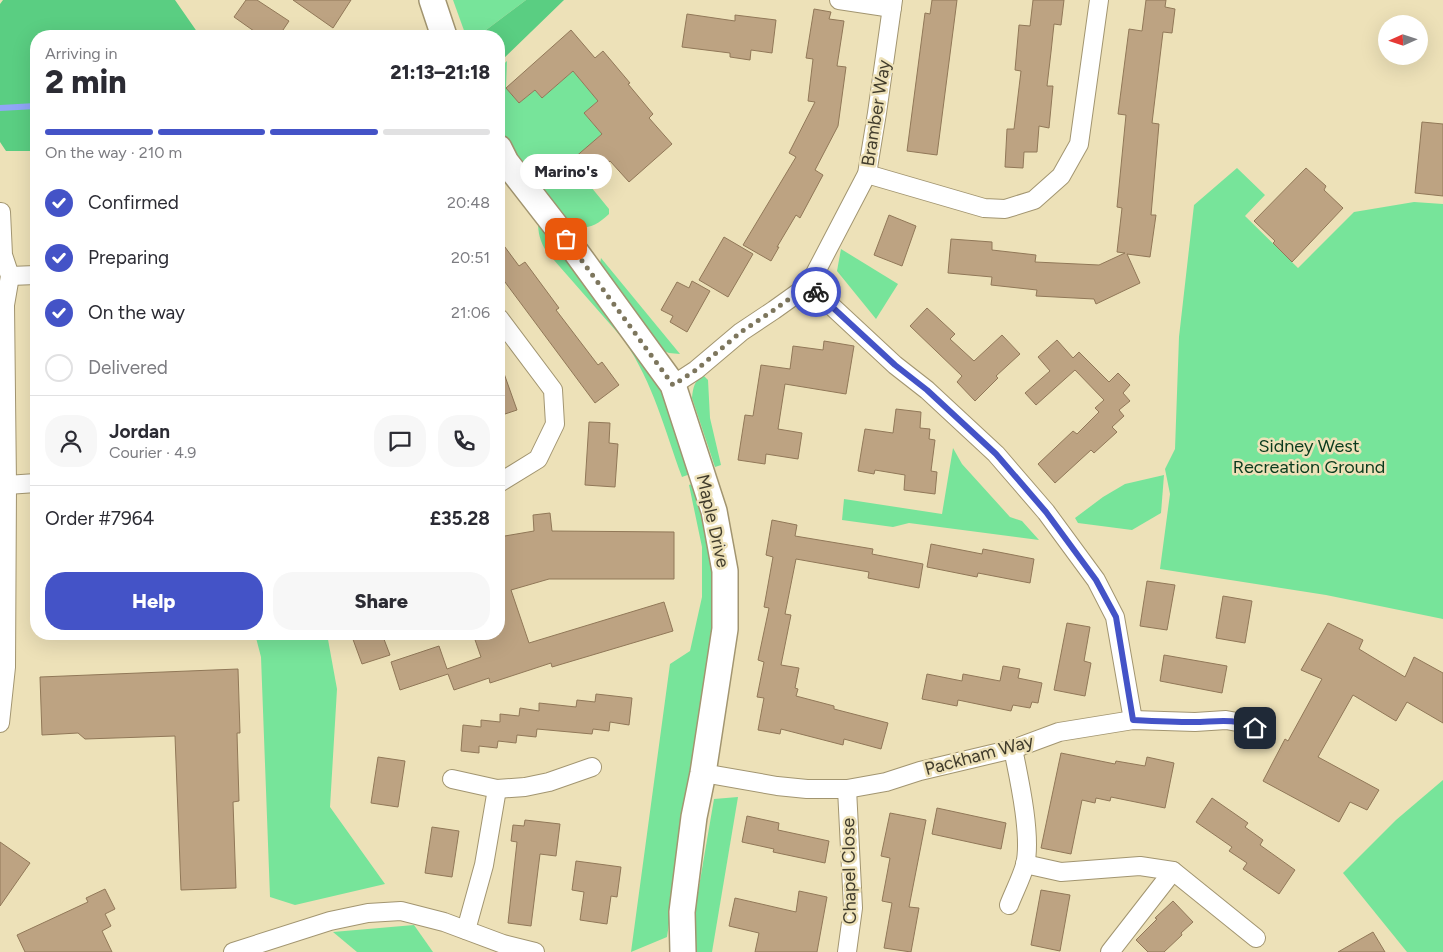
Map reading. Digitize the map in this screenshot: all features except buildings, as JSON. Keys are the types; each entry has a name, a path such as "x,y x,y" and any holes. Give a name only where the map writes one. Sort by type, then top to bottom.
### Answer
{"street":[{"path":"432,0 442,30"},
{"path":"839,0 892,4"},
{"path":"867,174 984,208 1005,209 1034,200 1061,176 1079,144 1099,0"},
{"name":"Bramber Way","path":"673,385 696,370 741,332 808,285 867,174 892,4"},
{"name":"Maple Drive","path":"505,164 576,252 673,385 714,512 725,571 725,629 703,773 694,818 682,912 683,952"},
{"path":"0,723 6,667 8,484 5,305 10,276 4,255 1,212"},
{"path":"10,276 30,275"},
{"path":"808,285 996,454 1046,512 1096,580 1116,617 1133,720"},
{"path":"505,326 553,390 555,424 538,459 505,479"},
{"path":"8,484 30,483"},
{"name":"Packham Way","path":"703,773 777,786 807,789 846,789 886,782 920,771 1013,749 1059,732 1133,720 1195,722 1226,720 1248,724 1255,728"},
{"path":"1009,906 1025,864 1027,844 1021,786 1013,749"},
{"path":"452,779 497,789 525,787 549,782 592,767"},
{"path":"466,930 484,865 497,789"},
{"name":"Chapel Close","path":"846,789 853,908 847,952"},
{"path":"1025,864 1061,872 1140,866 1174,871 1256,938"},
{"path":"1110,952 1174,871"},
{"path":"233,952 270,946 330,921 376,912 401,911 444,922 503,944 535,952"}],"green space":[{"path":"3,0 175,0 196,30 30,30 30,151 6,151 0,142 0,4"},
{"path":"453,0 526,0 486,30 464,30"},
{"path":"526,0 564,0 505,57 505,30 486,30"},
{"path":"507,61 506,88 519,103 535,90 542,98 573,71 598,101 584,113 602,134 566,166 583,185 587,182 609,209 609,214 602,220 587,227 578,228 572,219 567,218 540,197 505,144 505,63"},
{"name":"Sidney West Recreation Ground","path":"1237,168 1265,195 1245,216 1298,268 1354,212 1414,202 1443,204 1443,619 1326,595 1160,569 1170,494 1165,469 1175,449 1179,337 1194,205"},
{"path":"538,221 641,351 671,406 693,473 682,477 658,407 634,357 624,340 546,251 540,237"},
{"path":"841,249 898,284 876,319 837,271"},
{"path":"601,258 680,354 662,350 603,269 600,263"},
{"path":"704,376 708,380 710,418 721,465 715,467 692,398 696,382"},
{"path":"953,448 962,464 1010,517 1022,521 1039,540 909,523 893,527 842,520 844,499 942,514"},
{"path":"1164,475 1161,513 1132,530 1078,523 1075,518 1103,497 1125,484"},
{"path":"697,482 711,560 713,624 667,937 631,952 670,664 690,651 702,597 702,547 689,485"},
{"path":"257,640 328,640 337,689 330,807 385,884 295,905 270,897 261,657"},
{"path":"1443,780 1443,952 1407,952 1343,873 1396,820"},
{"path":"738,797 712,952 696,952 695,910 714,799"},
{"path":"414,925 433,952 357,952 333,932"}],"waterway":[{"path":"0,108 30,106"}],"way so far":[{"path":"566,239 673,385 696,370 741,332 808,285 816,292"}],"place":[{"name":"Marino's","path":"566,239"}],"route":[{"path":"816,292 996,454 1046,512 1096,580 1116,617 1133,720 1195,722 1226,720 1248,724 1255,728"}]}
